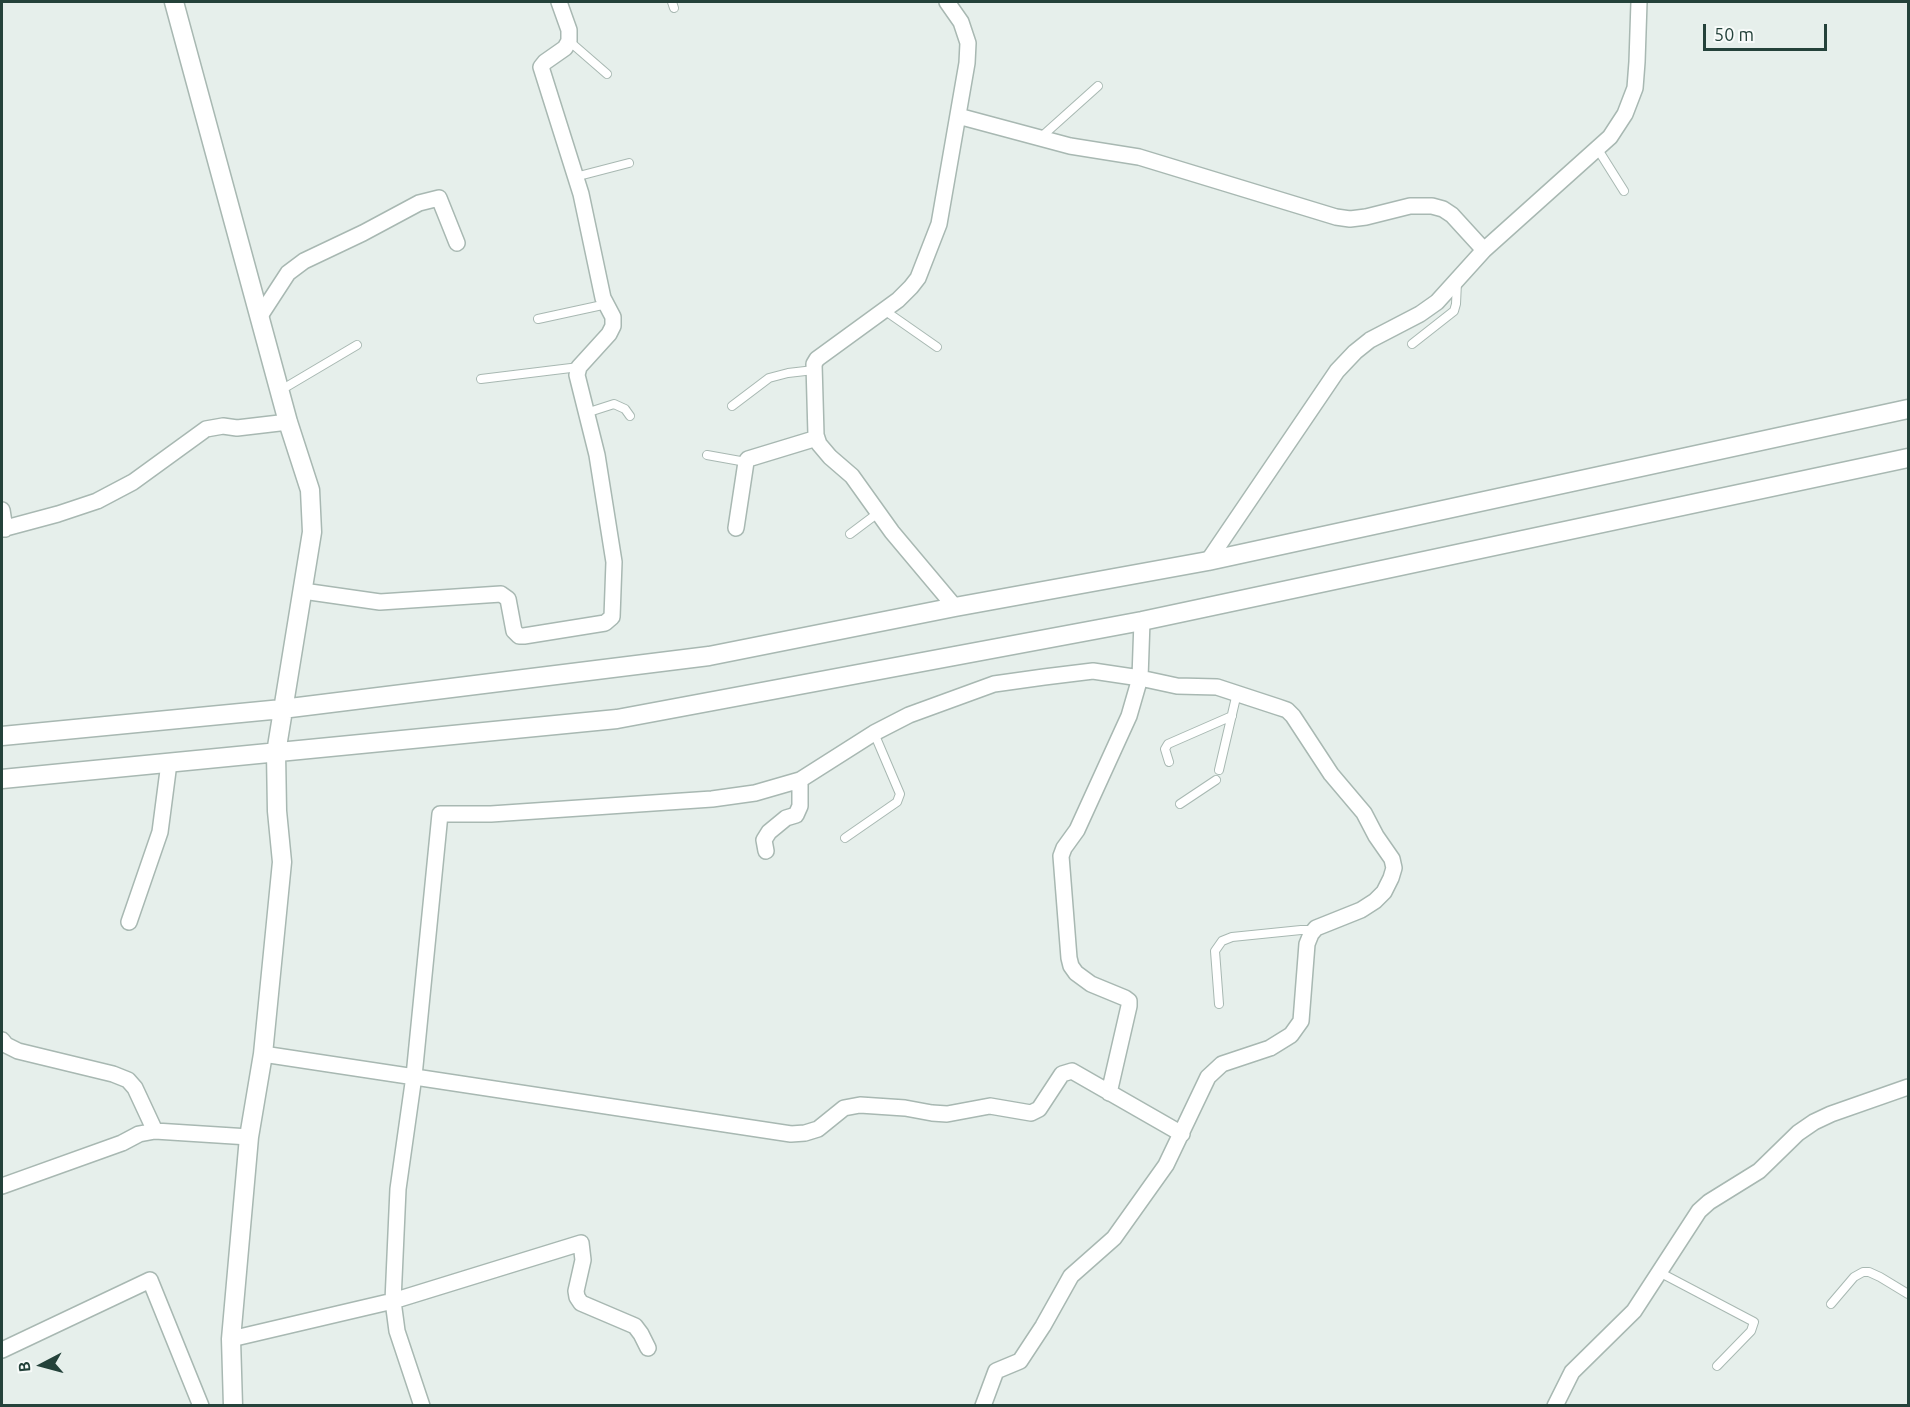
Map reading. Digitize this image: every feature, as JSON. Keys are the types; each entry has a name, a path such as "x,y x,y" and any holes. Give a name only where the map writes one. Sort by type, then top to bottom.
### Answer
{"street":[{"path":"174,2 288,422 310,490 312,532 276,753 277,811 282,862 263,1054 249,1137 231,1339 233,1406"},
{"path":"303,591 380,602 501,594 508,599 514,630 519,636 606,623 612,617 614,562 597,455 577,375 579,367 609,334 613,326 613,317 603,298 580,194 541,67 565,48 569,41 559,2"},
{"path":"947,2 961,22 968,43 967,63 939,224 918,278 898,300 816,359 814,370 819,444 852,476 892,532 955,607"},
{"path":"1208,561 1337,372 1349,358 1370,340 1420,314 1437,302 1484,250 1610,137 1625,114 1635,88 1639,2"},
{"path":"957,116 1093,151 1139,157 1336,217 1358,218 1410,206 1432,206 1452,215 1484,250"},
{"path":"260,316 288,273 304,261 363,234 418,203 439,198 457,243"},
{"path":"2,736 282,709 709,656 955,607 1208,561 1908,409"},
{"path":"2,510 3,529 58,514 97,501 133,482 206,429 288,422"},
{"path":"736,528 748,459 817,438"},
{"path":"2,779 617,718 1142,621 1908,458"},
{"path":"1109,1093 1129,1001 1091,984 1076,973 1071,966 1061,856 1077,830 1129,716 1140,678 1142,621"},
{"path":"422,1406 397,1331 393,1301 398,1189 414,1076 440,814 491,814 712,800 755,793 800,780 874,733 909,715 994,684 1093,671 1177,686 1217,687 1287,710 1331,774 1364,813 1392,859 1394,868 1391,878 1384,892 1375,901 1361,910 1314,930 1307,944 1301,1021 1291,1035 1270,1048 1222,1064 1208,1077 1166,1165 1114,1238 1071,1276 1020,1361 996,1371 983,1406"},
{"path":"129,922 160,832 169,763"},
{"path":"766,851 764,840 769,832 786,818 796,815 800,806 800,780"},
{"path":"2,1040 6,1045 18,1051 128,1080 135,1088 155,1131"},
{"path":"263,1054 791,1134 818,1129 844,1108 860,1105 947,1114 990,1106 1031,1113 1039,1109 1058,1079 1067,1071 1078,1073 1182,1134"},
{"path":"1555,1406 1572,1372 1634,1311 1699,1211 1708,1202 1759,1171 1798,1133 1814,1122 1908,1087"},
{"path":"2,1186 122,1143 139,1134 155,1131 249,1137"},
{"path":"231,1339 393,1301 581,1243 584,1260 576,1291 577,1298 581,1302 635,1326 648,1348"},
{"path":"2,1350 150,1280 201,1406"}],"lane":[{"path":"569,41 607,74"},
{"path":"1040,138 1098,86"},
{"path":"1597,148 1624,191"},
{"path":"575,177 629,163"},
{"path":"1412,344 1454,311 1457,280"},
{"path":"538,319 607,304"},
{"path":"884,310 937,347"},
{"path":"280,391 357,345"},
{"path":"481,379 579,367"},
{"path":"732,406 769,378 814,370"},
{"path":"586,412 614,404 625,409 630,416"},
{"path":"707,454 746,462"},
{"path":"850,534 878,513"},
{"path":"1219,770 1237,693"},
{"path":"1169,762 1165,749 1168,744 1232,716"},
{"path":"845,838 897,802 900,794 874,733"},
{"path":"1180,804 1216,780"},
{"path":"1219,1004 1215,951 1222,941 1232,937 1314,930"},
{"path":"1659,1272 1754,1322 1751,1331 1717,1366"},
{"path":"1831,1304 1854,1277 1863,1272 1880,1277 1908,1294"}]}
